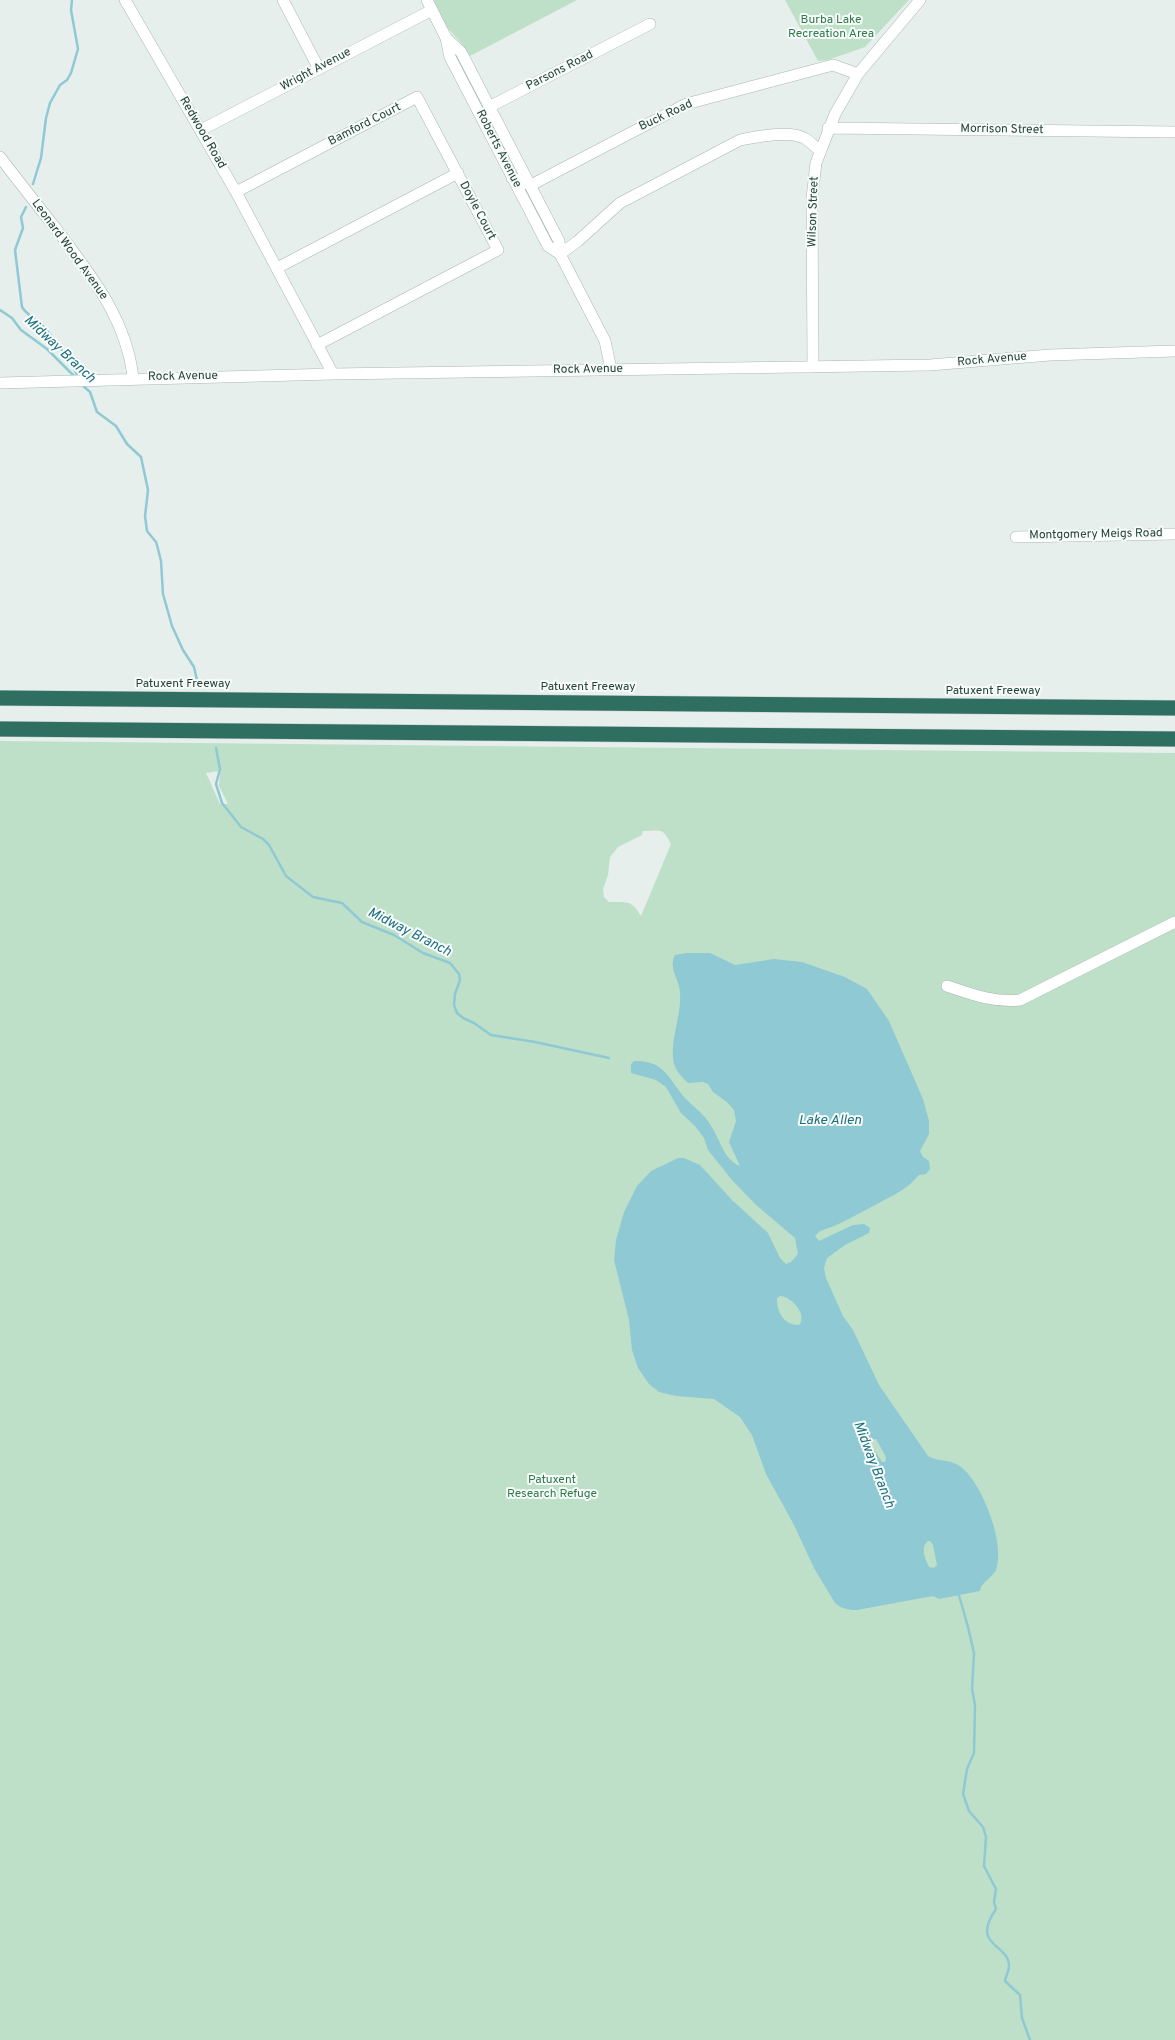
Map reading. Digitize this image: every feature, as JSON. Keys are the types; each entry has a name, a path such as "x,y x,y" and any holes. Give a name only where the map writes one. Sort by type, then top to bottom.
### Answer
{"highway":[{"name":"Patuxent Freeway","path":"0,698 1175,708"},
{"path":"0,729 1175,739"}],"street":[{"name":"Redwood Road","path":"125,0 201,130 277,268"},
{"path":"283,0 319,69"},
{"name":"Wilson Street","path":"813,367 812,198 814,176 820,151 828,128 858,74 920,0"},
{"name":"Wright Avenue","path":"201,130 319,69 429,5"},
{"name":"Roberts Avenue","path":"429,5 446,38 450,57 512,178 548,246 560,254"},
{"name":"Parsons Road","path":"489,107 650,24"},
{"name":"Roberts Avenue","path":"446,38 461,52 559,241 560,254 605,341 611,370"},
{"name":"Buck Road","path":"531,185 686,104 833,65 858,74"},
{"name":"Bamford Court","path":"236,192 418,97 458,173"},
{"path":"487,128 489,107"},
{"name":"Morrison Street","path":"828,128 1175,132"},
{"path":"560,254 578,241 620,203 740,140 760,136 781,135 803,137 820,151"},
{"name":"Leonard Wood Avenue","path":"0,157 101,291 124,335 132,363 133,378"},
{"name":"Doyle Court","path":"277,268 458,173 498,250 317,345"},
{"path":"512,178 531,185"},
{"path":"277,268 331,370"},
{"name":"Rock Avenue","path":"0,382 331,370 611,370 930,365 1050,355 1175,351"},
{"name":"Montgomery Meigs Road","path":"1016,537 1175,534"},
{"path":"947,986 987,999 1008,1002 1020,1000 1175,922"}],"green space":[{"path":"431,0 577,0 470,56 463,45 444,24"},
{"name":"Burba Lake Recreation Area","path":"785,0 909,0 865,47 828,60 818,61"},
{"name":"Patuxent Research Refuge","path":"0,741 1175,753 1175,2040 0,2040","holes":["220,771 219,786 228,804 220,804 206,773","643,831 661,831 666,835 671,844 641,916 635,907 628,903 609,902 604,897 603,889 608,875 610,857 618,847 642,835"]}],"water":[{"name":"Lake Allen","path":"710,953 735,965 774,959 802,962 845,977 867,989 889,1021 923,1099 929,1121 929,1134 920,1151 923,1157 929,1161 930,1169 926,1174 919,1175 900,1192 835,1226 820,1231 815,1236 819,1241 853,1225 864,1224 870,1228 869,1233 845,1245 827,1258 824,1268 826,1278 843,1316 853,1330 879,1385 928,1456 957,1464 961,1467 977,1486 984,1500 995,1530 998,1559 996,1570 982,1585 980,1591 939,1599 933,1596 857,1610 845,1609 838,1605 814,1568 794,1525 766,1474 752,1435 740,1417 714,1399 676,1396 659,1392 649,1384 638,1368 632,1350 629,1320 614,1260 616,1240 624,1212 637,1186 651,1171 678,1158 684,1158 700,1165 732,1200 768,1233 780,1258 786,1264 791,1262 798,1254 795,1238 755,1204 732,1180 708,1150 704,1138 695,1126 681,1113 666,1087 656,1080 631,1073 631,1064 634,1061 653,1064 660,1068 706,1119 726,1154 740,1166 729,1142 736,1121 734,1110 727,1102 713,1092 708,1084 703,1082 688,1083 678,1072 674,1064 673,1046 680,1001 680,992 673,965 675,955","holes":["780,1296 789,1299 800,1311 801,1321 799,1325 789,1323 782,1317 777,1303 777,1298","876,1439 886,1457 885,1462 882,1462 871,1445 871,1440","930,1541 933,1545 937,1565 934,1568 929,1567 925,1557 924,1547"]}],"waterway":[{"path":"33,184 41,158 46,118 50,103 60,85 67,80 71,73 78,49 71,10 72,0"},
{"path":"26,207 21,217 23,228 15,250 22,307 52,336 78,377"},
{"name":"Midway Branch","path":"0,310 12,318 21,330 47,349 75,377"},
{"name":"Midway Branch","path":"82,385 90,392 97,412 116,426 127,444 141,457 148,490 145,516 147,531 156,542 158,549 161,561 163,594 172,626 183,650 194,667 197,680"},
{"name":"Midway Branch","path":"216,748 220,769 216,784 222,803 241,827 263,839 269,845 286,876 313,897 342,903 362,922 394,935 423,953 450,963 459,974 460,980 455,994 454,1005 457,1013 463,1018 491,1035 535,1042 609,1058"},
{"name":"Midway Branch","path":"958,1592 974,1653 972,1689 975,1705 974,1753 967,1769 963,1794 969,1811 983,1827 986,1837 984,1866 996,1889 994,1902 996,1909 989,1921 987,1931 989,1938 1007,1959 1009,1968 1005,1981 1020,1995 1022,2018 1030,2040"}]}
